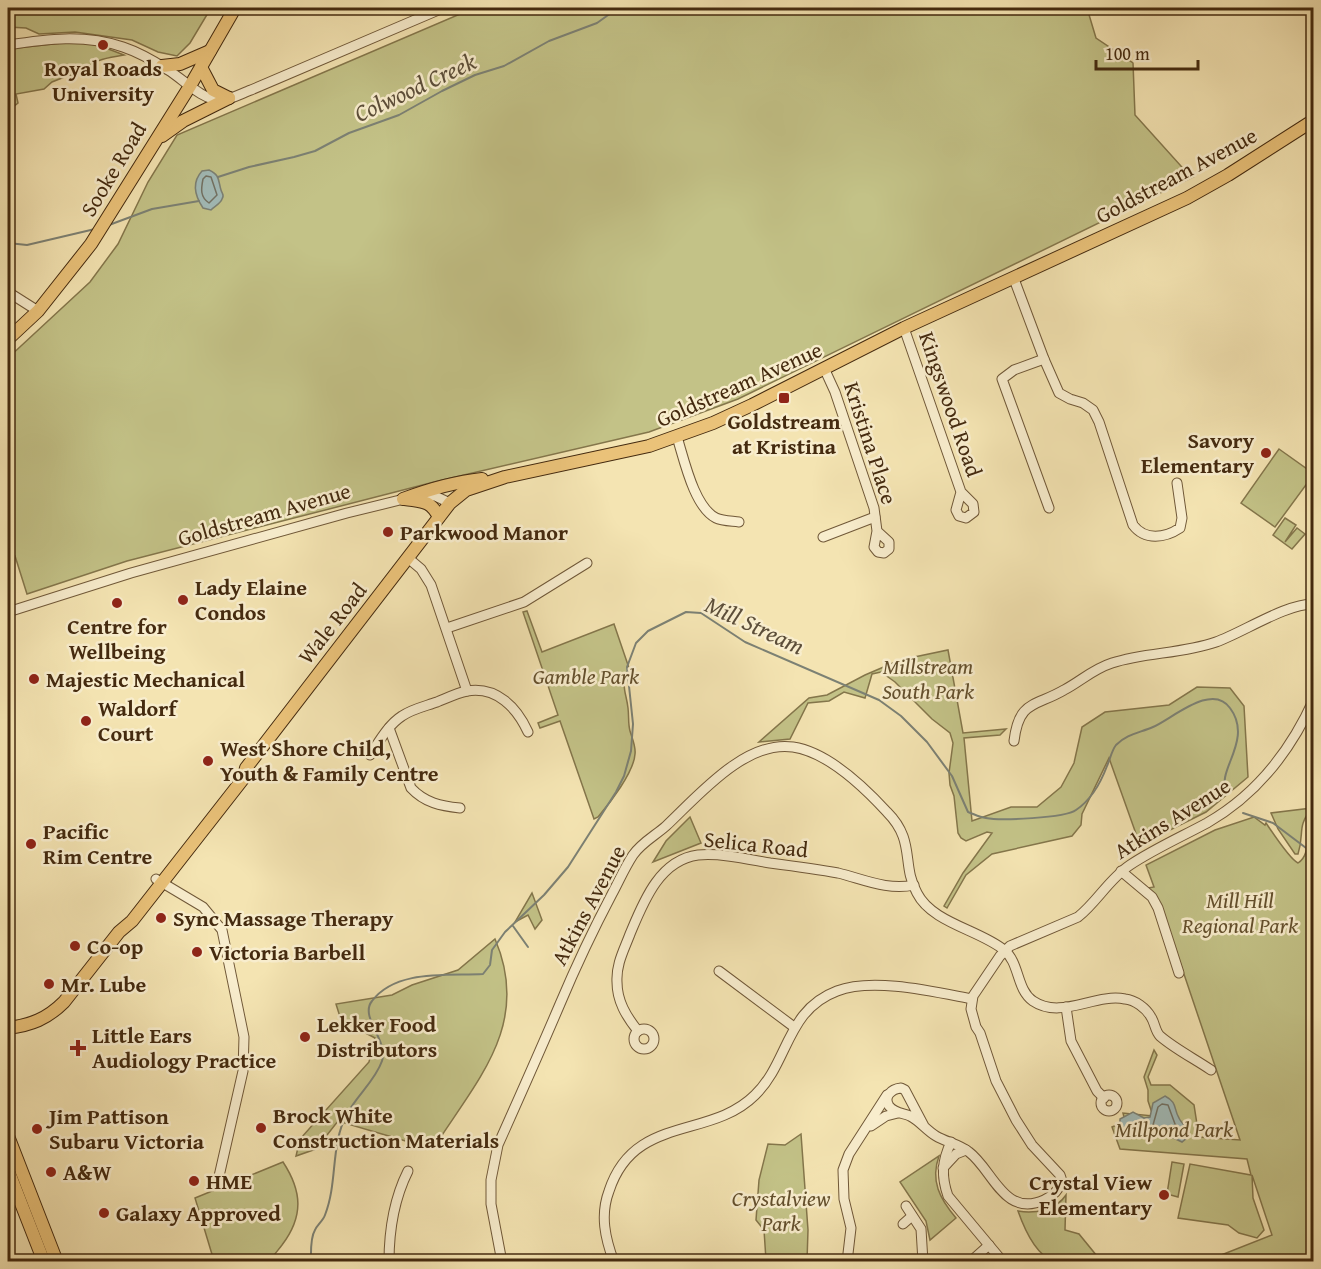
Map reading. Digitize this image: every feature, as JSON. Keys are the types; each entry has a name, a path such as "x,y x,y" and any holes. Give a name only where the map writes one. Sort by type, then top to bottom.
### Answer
{"main road":[{"name":"Sooke Road","path":"8,339 38,310 92,244 190,86 235,8"},
{"path":"162,66 180,64 210,51"},
{"path":"201,67 213,90 229,98"},
{"path":"154,142 183,121 229,98"},
{"name":"Goldstream Avenue","path":"450,503 466,490 504,477 614,455 677,437 752,405 904,328 1187,198 1228,175 1314,120"},
{"path":"404,499 433,488 460,482 504,477"},
{"path":"404,499 427,502 439,517"},
{"name":"Wale Road","path":"8,1028 39,1022 54,1012 119,932 126,916 159,881 201,826 236,774 246,768 450,503"},
{"path":"8,1136 57,1262"},
{"path":"8,1170 44,1262"}],"street":[{"path":"8,45 55,38 92,40 124,47 162,66 213,99 229,98 443,8"},
{"path":"1014,279 1059,393 1093,410 1099,422 1133,525 1138,531 1150,535 1168,536 1180,528 1182,518 1177,483"},
{"path":"8,292 38,310"},
{"name":"Kingswood Road","path":"904,328 962,492"},
{"path":"1044,359 1014,370 1002,379 1049,508"},
{"name":"Kristina Place","path":"824,368 835,392 878,531"},
{"path":"677,437 695,491 709,513 718,519 739,522"},
{"name":"Goldstream Avenue","path":"8,612 131,573 346,513 404,499 435,496 450,503"},
{"path":"823,537 875,518"},
{"path":"408,558 427,576 447,628 467,691"},
{"path":"447,628 524,602 587,562"},
{"path":"1014,741 1021,714 1031,705 1065,690 1100,667 1148,654 1215,642 1297,606 1314,604"},
{"path":"370,755 389,728 402,716 467,691 489,693 506,701 521,717 528,732"},
{"name":"Atkins Avenue","path":"502,1262 491,1204 491,1180 498,1145 585,946 630,859 639,847 663,829 715,779 742,759 775,748 792,746 814,753 834,764 897,822 905,838 914,885 921,899 932,910 1005,951 1010,946 1078,917 1121,871 1232,807 1256,786 1290,745 1314,699"},
{"path":"389,728 411,788 417,795 429,802 460,808"},
{"name":"Selica Road","path":"638,1031 625,1013 618,996 616,981 618,962 641,906 655,884 675,864 687,858 713,855 838,874 885,885 914,885"},
{"path":"1121,871 1152,897 1158,908 1179,973"},
{"path":"159,881 203,907 222,930 242,1023 245,1053 243,1071 217,1185"},
{"path":"887,1095 888,1105 898,1113 911,1117 936,1136 966,1150 977,1160 1001,1191 1016,1202 1038,1203 1057,1191 1061,1185 1060,1175 1032,1145 1016,1120 996,1081 971,1009 979,986 1005,951 1014,963 1023,991 1032,1001 1045,1007 1066,1007 1110,998 1125,999 1139,1004 1151,1015 1158,1035 1211,1070"},
{"path":"719,971 794,1027"},
{"path":"614,1262 608,1246 604,1214 611,1184 623,1163 644,1143 739,1108 754,1096 768,1080 794,1027 811,1006 825,997 852,986 883,984 972,1002"},
{"path":"1066,1007 1071,1041 1097,1091 1104,1098"},
{"path":"847,1262 851,1228 844,1199 843,1170 849,1154 887,1095 896,1088 905,1090 924,1126"},
{"path":"864,1132 878,1120 898,1113"},
{"path":"951,1142 943,1168 944,1185 948,1196 1003,1262"},
{"path":"943,1168 956,1154 966,1150"},
{"path":"389,1262 394,1210 399,1188 408,1171"},
{"path":"906,1206 921,1229 923,1262"},
{"path":"903,1224 912,1216"},
{"path":"970,1262 989,1245"}],"green space":[{"path":"8,8 211,8 190,43 177,56 158,52 132,40 75,32 39,34 26,28 8,27"},
{"path":"474,8 1087,8 1096,38 1133,63 1135,115 1193,177 738,399 649,432 438,481 127,561 27,594 15,556 8,558 8,358 90,282 118,244 148,182 177,135"},
{"path":"71,42 98,45 124,55 92,64 84,73 52,82 44,89 16,94 18,103 13,107 11,103 8,105 8,49"},
{"path":"1279,449 1314,474 1275,527 1241,503"},
{"path":"1285,518 1296,525 1285,542 1297,528 1305,534 1292,549 1273,535"},
{"name":"Gamble Park","path":"527,611 542,652 614,624 629,668 624,688 629,728 635,748 634,761 615,796 594,819 560,721 540,728 538,723 558,715 523,612"},
{"name":"Millstream South Park","path":"948,650 963,733 1006,729 1000,735 964,738 972,821 1011,807 1037,807 1061,787 1074,763 1082,727 1105,712 1169,705 1197,687 1230,688 1244,706 1248,777 1206,812 1140,845 1109,758 1082,814 1081,825 1072,836 992,854 966,875 947,908 944,906 963,873 992,833 987,832 966,841 961,838 958,833 954,796 950,785 949,773 953,743 950,733 932,719 895,682 881,672 872,674 865,698 844,692 829,701 808,703 790,739 759,742 809,698 827,695 900,660"},
{"path":"1312,808 1302,826 1300,847 1298,854 1295,854 1278,829 1271,813"},
{"name":"Mill Hill Regional Park","path":"1313,816 1313,1261 1206,1261 1272,1235 1252,1175 1253,1198 1264,1230 1257,1238 1239,1233 1228,1225 1178,1218 1190,1164 1251,1175 1247,1159 1120,1149 1112,1127 1124,1117 1123,1113 1153,1116 1144,1077 1154,1050 1157,1055 1148,1077 1151,1085 1170,1085 1194,1105 1199,1137 1240,1140 1161,906 1148,888 1154,887 1146,865 1215,830 1254,817 1265,825 1266,823 1286,851 1298,863 1307,848 1308,829"},
{"path":"690,817 701,843 653,862 666,841"},
{"path":"532,893 542,920 535,929 528,915 515,922"},
{"path":"495,939 505,970 507,999 503,1025 494,1051 481,1075 433,1149 338,1121 316,1149 296,1156 300,1139 369,1062 375,1038 341,1020 336,1004 392,995 412,985 458,970"},
{"name":"Crystalview Park","path":"801,1134 808,1230 807,1261 764,1261 766,1260 764,1230 756,1220 759,1180 768,1144 785,1145"},
{"path":"939,1156 936,1165 936,1182 941,1197 956,1218 930,1240 926,1221 900,1182"},
{"path":"283,1162 294,1183 298,1204 294,1224 282,1245 266,1262 214,1261 195,1198"},
{"path":"1172,1162 1184,1164 1178,1197 1167,1194"},
{"path":"1066,1195 1065,1230 1079,1234 1101,1261 1069,1263 1053,1261 1041,1253 1027,1232 1018,1211 1045,1210 1057,1204"}],"water":[{"path":"209,170 217,176 223,195 220,202 211,210 203,208 195,190 196,180 202,171"},
{"path":"1165,1096 1174,1103 1180,1120 1189,1131 1188,1137 1182,1142 1161,1132 1127,1129 1120,1126 1120,1119 1133,1112 1144,1118 1150,1117 1153,1103"}],"waterway":[{"name":"Colwood Creek","path":"218,177 315,151 349,133 399,115 475,75 504,66 549,41 597,23 618,8"},
{"name":"Colwood Creek","path":"109,225 152,209 199,201"},
{"name":"Colwood Creek","path":"8,243 27,245 95,229"},
{"name":"Mill Stream","path":"311,1262 312,1237 324,1217 329,1202 338,1138 342,1126 351,1107 375,1075 382,1061 382,1045 369,1014 372,1001 382,991 408,979 423,976 483,974 490,965 492,950 505,932 544,895 568,867 624,776 631,751 633,724 627,667 636,643 648,631 686,612 701,613 745,642 879,700 901,716 927,742 952,776 968,812 981,817 1032,818 1059,815 1076,810 1095,790 1105,772 1113,749 1120,741 1153,727 1203,700 1222,701 1230,708 1236,720 1238,732 1226,774 1227,790"},
{"name":"Mill Stream","path":"1243,813 1273,823 1314,854"},
{"path":"513,926 528,947"}],"place":[{"name":"Royal Roads University","path":"103,45"},
{"name":"Goldstream at Kristina","path":"784,398"},
{"name":"Savory Elementary","path":"1266,453"},
{"name":"Parkwood Manor","path":"388,532"},
{"name":"Lady Elaine Condos","path":"183,600"},
{"name":"Centre for Wellbeing","path":"117,603"},
{"name":"Majestic Mechanical","path":"34,679"},
{"name":"Waldorf Court","path":"86,721"},
{"name":"West Shore Child, Youth & Family Centre","path":"208,761"},
{"name":"Pacific Rim Centre","path":"31,844"},
{"name":"Sync Massage Therapy","path":"161,918"},
{"name":"Co-op","path":"75,946"},
{"name":"Victoria Barbell","path":"197,952"},
{"name":"Mr. Lube","path":"49,984"},
{"name":"Lekker Food Distributors","path":"305,1037"},
{"name":"Little Ears Audiology Practice","path":"78,1048"},
{"name":"Brock White Construction Materials","path":"261,1128"},
{"name":"Jim Pattison Subaru Victoria","path":"37,1129"},
{"name":"A&W","path":"51,1172"},
{"name":"HME","path":"194,1181"},
{"name":"Crystal View Elementary","path":"1164,1195"},
{"name":"Galaxy Approved","path":"104,1213"}],"park label":[{"name":"Millpond Park","path":"1174,1129"}]}
